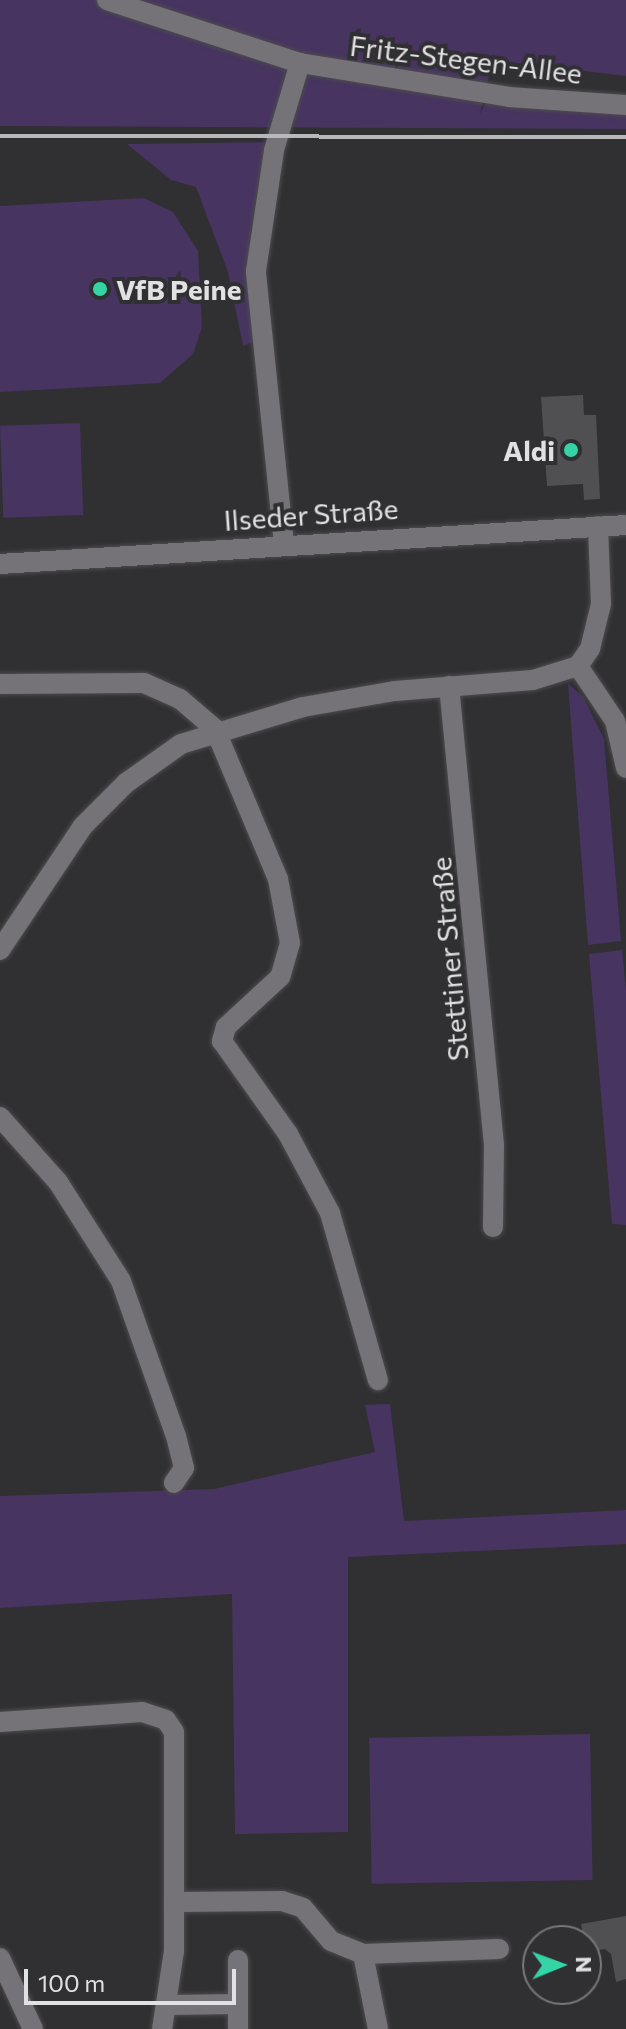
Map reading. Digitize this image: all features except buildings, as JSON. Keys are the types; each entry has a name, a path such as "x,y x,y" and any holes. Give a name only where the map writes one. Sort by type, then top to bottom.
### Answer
{"street":[{"name":"Fritz-Stegen-Allee","path":"107,0 300,63 482,94 626,105"},
{"path":"284,544 256,271 274,150 300,63"},
{"name":"Ilseder Straße","path":"0,564 626,525"},
{"path":"0,950 83,826 158,757 215,729 353,697 533,680 578,666 590,649 601,604 598,526"},
{"path":"578,666 615,721 626,768"},
{"path":"0,684 144,683 180,699 215,729 278,879 290,943 280,977 226,1027 222,1041 282,1124 330,1213 378,1380"},
{"name":"Stettiner Straße","path":"449,686 494,1145 493,1227"},
{"path":"0,1117 58,1182 121,1281 176,1436 184,1468 174,1483"},
{"path":"0,1722 102,1711 155,1713 166,1720 176,1753 176,1902 169,2005 162,2029"},
{"path":"176,1902 292,1903 331,1941 363,1954 499,1949"},
{"path":"363,1954 378,2029"},
{"path":"0,1958 33,2029"},
{"path":"238,1960 238,2029"},
{"path":"169,2005 237,2004"}],"shaded area":[{"path":"0,0 626,0 626,76 493,60 480,114 485,104 626,114 626,129 0,126"},
{"path":"265,142 251,230 253,342 243,346 228,272 196,187 171,180 127,144"},
{"name":"VfB Peine","path":"144,198 173,212 198,251 202,327 193,354 160,383 0,392 0,206"},
{"path":"80,423 83,515 3,518 0,426"},
{"path":"568,684 583,696 604,739 621,941 588,945"},
{"path":"622,950 626,991 626,1225 612,1224 589,954"},
{"path":"390,1404 404,1521 626,1510 626,1544 348,1557 348,1832 235,1834 232,1594 0,1608 0,1496 214,1489 375,1452 365,1405"},
{"path":"590,1734 593,1880 372,1884 369,1738"}],"railway":[{"path":"0,136 626,137"}],"place":[{"name":"VfB Peine","path":"100,289"},
{"name":"Aldi","path":"571,450"}]}
